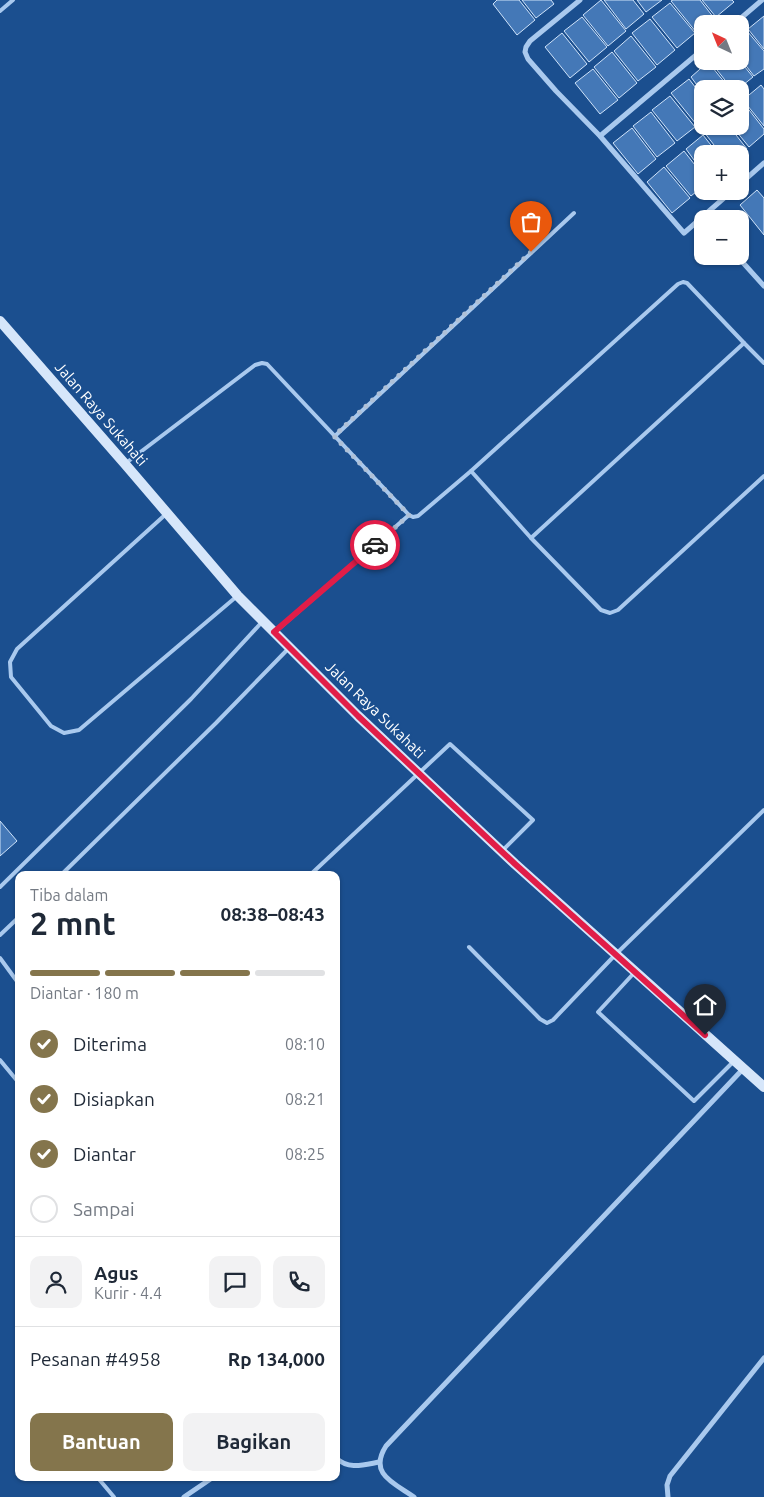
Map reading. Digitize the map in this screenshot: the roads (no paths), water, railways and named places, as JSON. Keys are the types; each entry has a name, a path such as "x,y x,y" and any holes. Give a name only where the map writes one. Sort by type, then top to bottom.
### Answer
{"main road":[{"name":"Jalan Raya Sukahati","path":"0,321 238,596 419,774 635,972 764,1087"}],"street":[{"path":"580,0 530,41 525,52 528,59 600,136 684,233 694,225"},
{"path":"744,15 762,0"},
{"path":"600,136 694,57"},
{"path":"749,176 764,164"},
{"path":"712,210 722,200"},
{"path":"745,265 764,286"},
{"path":"414,1497 386,1478 381,1471 379,1462 386,1446 743,1069"},
{"path":"668,1497 667,1485 670,1476 764,1358"},
{"path":"340,1460 348,1465 357,1466 379,1462"},
{"path":"184,1497 208,1481"}],"lane":[{"path":"0,11 13,0"},
{"path":"334,436 574,213"},
{"path":"125,464 255,364 262,363 267,364 409,515 413,517 418,516 471,471 678,284 687,283 764,363"},
{"path":"531,538 744,343"},
{"path":"471,471 531,538 601,610 610,613 618,610 764,476"},
{"path":"167,513 17,649 10,662 11,677 51,726 64,733 79,730 238,596"},
{"path":"274,632 409,515"},
{"path":"16,871 191,699 263,621"},
{"path":"65,871 209,730 290,647"},
{"path":"314,871 450,744 533,820 502,850"},
{"path":"470,947 540,1019 547,1022 553,1020 616,954 764,810"},
{"path":"0,887 15,872"},
{"path":"0,935 15,921"},
{"path":"0,958 15,979"},
{"path":"635,972 598,1012 694,1101 734,1060"},
{"path":"0,1060 15,1078"},
{"path":"101,1481 114,1497"}]}
